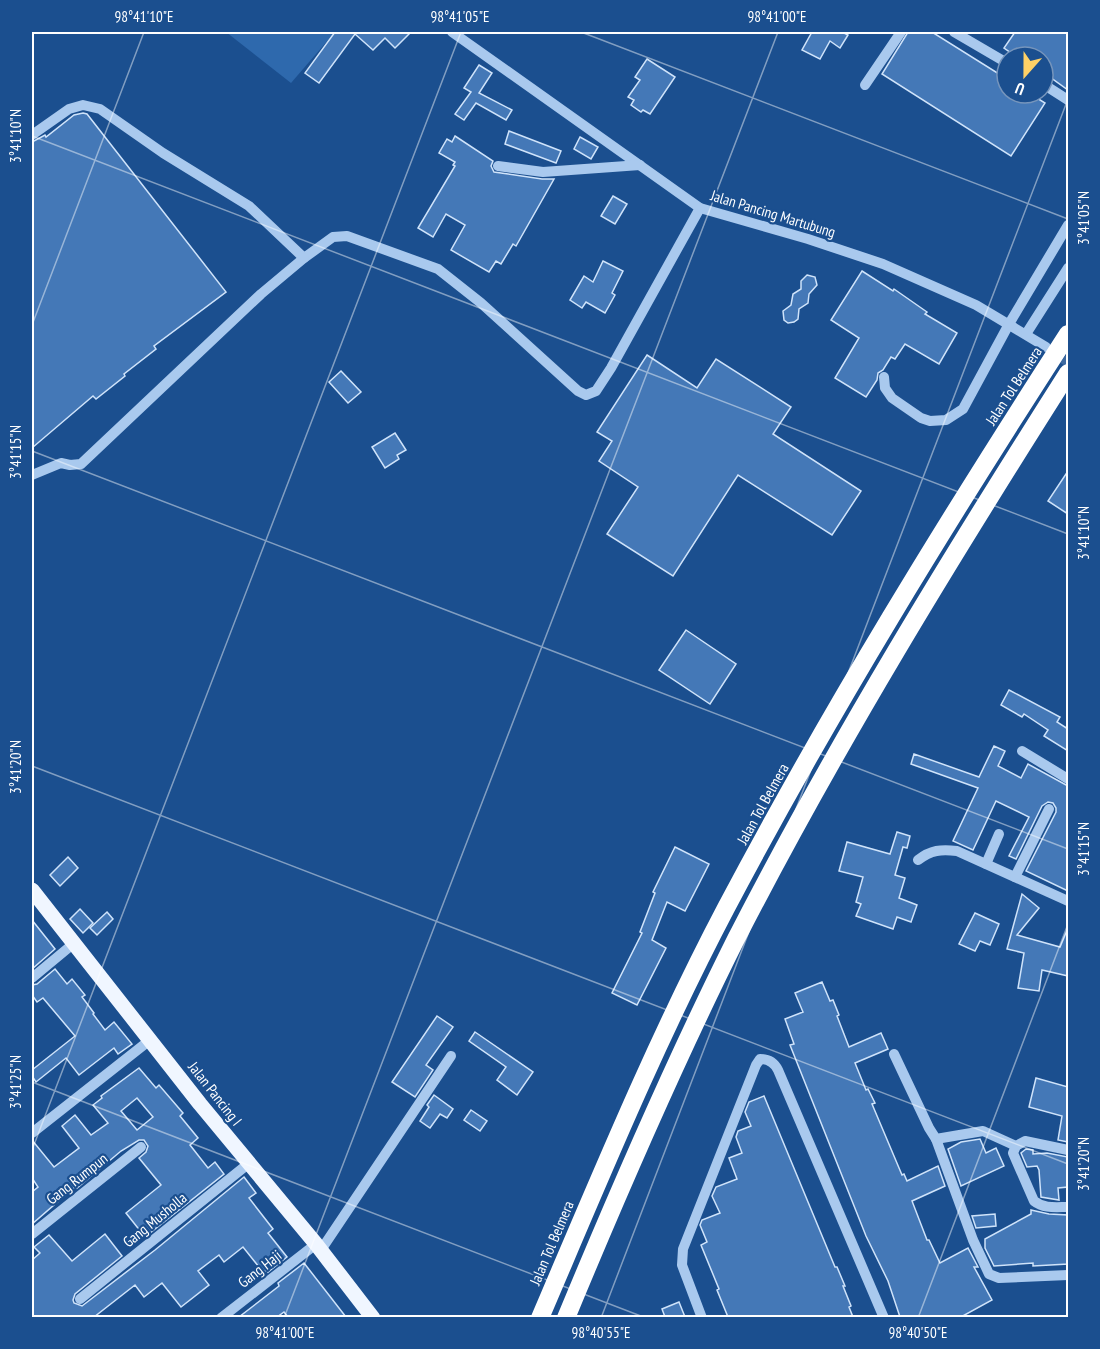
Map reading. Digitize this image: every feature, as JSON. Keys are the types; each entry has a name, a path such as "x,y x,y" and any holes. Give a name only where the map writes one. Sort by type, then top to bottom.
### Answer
{"highway":[{"name":"Jalan Tol Belmera","path":"540,1317 641,1083 725,910 768,830 886,625 1068,334"},
{"path":"566,1317 686,1041 763,888 941,574 1068,373"}],"main road":[{"name":"Jalan Pancing I","path":"32,890 248,1164 373,1317"}],"street":[{"name":"Jalan Pancing Martubung","path":"452,32 700,208 808,239 883,264 976,305 1047,347"},
{"path":"865,85 901,32"},
{"path":"954,32 995,56"},
{"path":"1055,92 1068,100"},
{"path":"32,135 69,109 83,105 100,109 163,153 249,206 304,258"},
{"path":"498,166 543,172 640,165"},
{"path":"32,475 61,464 81,464 261,294 333,237 347,236 438,269 481,303 578,391 586,395 592,394 626,342 700,208"},
{"path":"884,377 885,388 892,398 921,418 930,421 946,420 963,408 1009,324 1068,225"},
{"path":"1026,334 1068,268"},
{"path":"1022,751 1068,779"},
{"path":"1015,878 1049,809"},
{"path":"986,864 999,834"},
{"path":"918,860 929,852 943,849 957,851 1068,901"},
{"path":"32,978 73,944"},
{"path":"32,1133 150,1040"},
{"path":"894,1054 936,1139 973,1240 989,1274 999,1278 1068,1275"},
{"name":"Gang Haji","path":"221,1317 318,1247 451,1056"},
{"path":"702,1317 681,1265 683,1249 760,1059 776,1065 884,1317"},
{"path":"936,1139 983,1131 1016,1146"},
{"path":"1068,1150 1025,1141 1016,1146 1013,1153 1034,1201 1040,1206 1068,1207"},
{"name":"Gang Rumpun","path":"32,1234 141,1148"},
{"name":"Gang Musholla","path":"80,1299 248,1164"}],"shaded area":[{"path":"226,32 335,32 291,83"}],"building":[{"path":"335,32 411,32 395,48 385,38 373,50 355,34 319,83 305,73"},
{"path":"812,32 842,32 848,35 840,48 830,41 820,59 802,50"},
{"path":"908,32 932,32 995,71 995,105 1044,105 1011,156 882,74"},
{"path":"1015,32 1068,32 1068,90 1055,81 1055,45 1006,45"},
{"path":"647,59 675,77 650,114 643,110 641,112 631,105 634,100 628,97 640,80 635,77"},
{"path":"479,65 492,73 479,93 512,110 506,120 476,103 464,120 455,114 471,92 464,88"},
{"path":"87,114 226,292 154,346 156,349 124,374 125,376 96,399 93,396 32,448 32,142 45,135 46,137 74,115"},
{"path":"509,131 561,151 556,163 505,144"},
{"path":"455,136 493,161 491,166 494,172 554,179 516,246 513,244 501,264 496,261 489,272 451,250 465,225 446,214 433,237 418,228 455,166 453,165 455,162 439,153 447,139 452,142"},
{"path":"580,137 598,147 591,159 574,149"},
{"path":"613,196 627,204 615,224 601,216"},
{"path":"603,261 623,271 612,293 615,295 605,313 586,302 582,308 570,300 584,276 593,282"},
{"path":"862,271 893,291 894,289 927,312 925,314 957,333 939,364 905,344 895,359 891,357 883,370 878,373 877,380 866,397 835,378 859,338 831,320"},
{"path":"807,275 815,277 817,285 809,294 808,303 799,309 798,319 788,323 784,320 783,311 791,305 793,294 801,289 801,281"},
{"path":"647,355 697,388 716,359 791,407 773,434 861,491 832,535 738,475 673,576 607,534 638,487 599,461 612,441 597,432"},
{"path":"341,371 361,392 348,403 329,382"},
{"path":"395,433 406,450 397,455 399,459 385,468 372,447"},
{"path":"1068,471 1068,514 1048,501"},
{"path":"686,630 736,664 710,704 659,670"},
{"path":"1009,690 1060,717 1057,722 1068,729 1068,751 1044,736 1048,730 1024,714 1022,717 1001,705"},
{"path":"994,746 1005,751 998,766 1021,778 1028,764 1068,786 1068,891 1026,871 1056,812 1053,803 1048,802 1042,806 1016,859 1009,856 1029,817 996,801 973,850 953,841 978,788 911,764 914,754 979,777"},
{"path":"897,832 910,836 907,848 903,847 895,875 905,878 899,898 917,905 911,922 897,917 893,929 856,916 861,904 856,902 863,877 839,871 847,842 890,854"},
{"path":"675,847 709,864 685,911 667,902 652,940 666,948 637,1005 612,993 642,933 640,932 655,893 653,892"},
{"path":"68,857 78,868 60,886 50,875"},
{"path":"1022,894 1039,908 1017,935 1060,947 1068,928 1068,976 1042,970 1039,991 1018,988 1024,953 1007,949"},
{"path":"80,909 93,923 83,933 70,919"},
{"path":"107,912 113,919 97,935 90,928"},
{"path":"975,913 999,924 990,945 980,941 975,951 959,944"},
{"path":"32,920 55,949 32,969"},
{"path":"55,969 67,984 72,979 85,995 82,997 105,1030 114,1022 132,1044 118,1054 114,1048 79,1075 66,1058 36,1082 32,1076 32,1070 75,1036 43,998 37,1002 32,995 32,985 37,984"},
{"path":"822,982 830,1001 833,1000 849,1047 881,1033 888,1049 855,1063 866,1090 868,1089 875,1103 872,1104 902,1175 904,1174 907,1181 938,1166 945,1186 912,1201 927,1240 940,1263 968,1248 978,1267 974,1267 992,1300 961,1317 900,1317 888,1281 866,1236 790,1045 794,1044 785,1019 803,1012 795,993"},
{"path":"437,1016 453,1027 426,1065 433,1070 415,1097 392,1082"},
{"path":"475,1032 533,1072 517,1095 497,1080 506,1067 469,1041"},
{"path":"139,1068 156,1088 159,1085 183,1113 180,1116 198,1138 190,1145 208,1168 215,1162 224,1174 145,1237 126,1213 161,1185 139,1158 146,1152 148,1146 144,1140 139,1140 121,1151 32,1224 32,1192 38,1187 32,1178 32,1140 54,1167 79,1148 62,1126 75,1115 91,1135 108,1123 93,1105 102,1098 101,1096","holes":["137,1098 153,1117 137,1130 121,1111"]},
{"path":"1036,1078 1068,1087 1068,1142 1058,1140 1062,1116 1029,1107"},
{"path":"434,1095 453,1109 447,1118 440,1114 430,1128 420,1121"},
{"path":"764,1096 845,1286 843,1286 853,1317 728,1317 717,1290 719,1289 701,1245 707,1242 700,1225 702,1220 720,1213 712,1196 716,1187 737,1179 729,1158 742,1153 736,1137 738,1131 751,1126 745,1112 749,1102"},
{"path":"471,1110 487,1121 480,1131 464,1120"},
{"path":"980,1139 986,1153 996,1148 1004,1166 961,1186 948,1149 961,1142"},
{"path":"1026,1149 1033,1150 1033,1154 1047,1153 1068,1157 1068,1187 1058,1188 1059,1200 1041,1197 1039,1170 1037,1166 1027,1167 1021,1153"},
{"path":"244,1177 256,1193 249,1198 273,1229 268,1233 287,1257 268,1272 267,1270 263,1272 243,1247 224,1262 219,1255 198,1271 209,1285 181,1307 162,1283 144,1297 135,1285 94,1317 32,1317 32,1260 40,1253 34,1247 49,1235 72,1261 105,1234 122,1256 75,1294 74,1303 82,1306"},
{"path":"1031,1210 1068,1215 1068,1264 1033,1266 1033,1263 994,1266 985,1248 985,1239 1031,1214"},
{"path":"995,1214 996,1226 976,1228 972,1216"},
{"path":"304,1263 346,1317 288,1317 284,1312 277,1317 239,1317 279,1286 278,1283"},
{"path":"679,1302 685,1317 665,1317 662,1309"}],"tunnel":[{"path":"1051,350 1068,362"}]}
